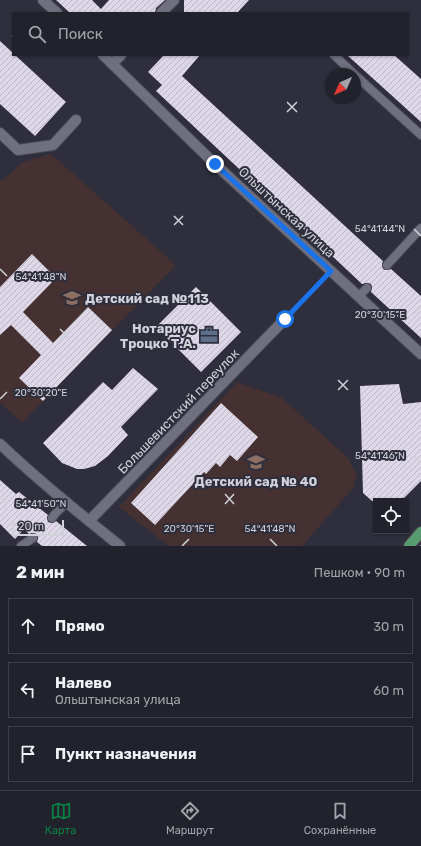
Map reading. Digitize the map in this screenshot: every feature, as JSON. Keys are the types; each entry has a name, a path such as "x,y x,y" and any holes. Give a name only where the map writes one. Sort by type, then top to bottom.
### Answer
{"main road":[{"path":"409,546 421,532"}],"street":[{"path":"43,0 56,12"},
{"path":"162,12 174,0"},
{"name":"Ольштынская улица","path":"104,56 215,164 421,354"},
{"path":"112,64 119,56"},
{"path":"0,133 18,150 53,145 76,120"},
{"name":"Большевистский переулок","path":"89,521 285,319"},
{"path":"0,444 66,503 120,546"}],"lane":[{"path":"335,56 348,68"},
{"path":"361,80 421,135"},
{"path":"387,265 421,228"},
{"path":"359,296 367,288"},
{"path":"52,518 66,503"},
{"path":"21,546 33,538"}],"path":[{"path":"285,319 331,271"}],"shaded area":[{"name":"Детский сад №113","path":"51,154 176,265 22,423 0,402 0,179 2,181 23,162"},
{"name":"Детский сад № 40","path":"237,382 282,398 348,458 357,475 354,487 302,546 169,546 119,507"}],"building":[{"path":"56,0 92,0 101,9 109,0 165,0 156,8 155,12 69,12"},
{"path":"184,0 249,0 238,12 184,12"},
{"path":"0,41 12,52 12,56 16,56 66,102 35,136 0,104"},
{"path":"163,56 199,56 182,76 383,261 383,269 391,269 421,296 421,338 371,292 371,284 362,284 156,91 162,85 148,72"},
{"path":"348,56 395,56 421,79 421,122"},
{"path":"32,254 56,278 23,312 53,343 88,307 112,330 43,401 19,378 41,355 11,325 0,335 0,287"},
{"path":"196,287 241,332 201,372 156,327"},
{"path":"133,368 158,389 121,427 128,435 108,456 95,466 77,469 62,463 43,443 103,382 112,390"},
{"path":"399,384 403,404 421,402 421,481 404,498 373,498 372,501 363,493 360,386"},
{"path":"221,403 258,437 237,461 230,455 220,467 216,463 206,474 204,472 155,525 131,503"},
{"path":"0,480 16,494 19,492 48,515 48,522 52,523 56,521 87,546 42,546 37,542 37,535 33,533 29,534 24,529 15,539 0,524"}],"place":[{"name":"Детский сад №113","path":"72,298"},
{"name":"Нотариус Троцко Т.А.","path":"209,335"},
{"name":"Детский сад № 40","path":"256,462"}],"route":[{"path":"215,164 331,271 285,319"}]}
